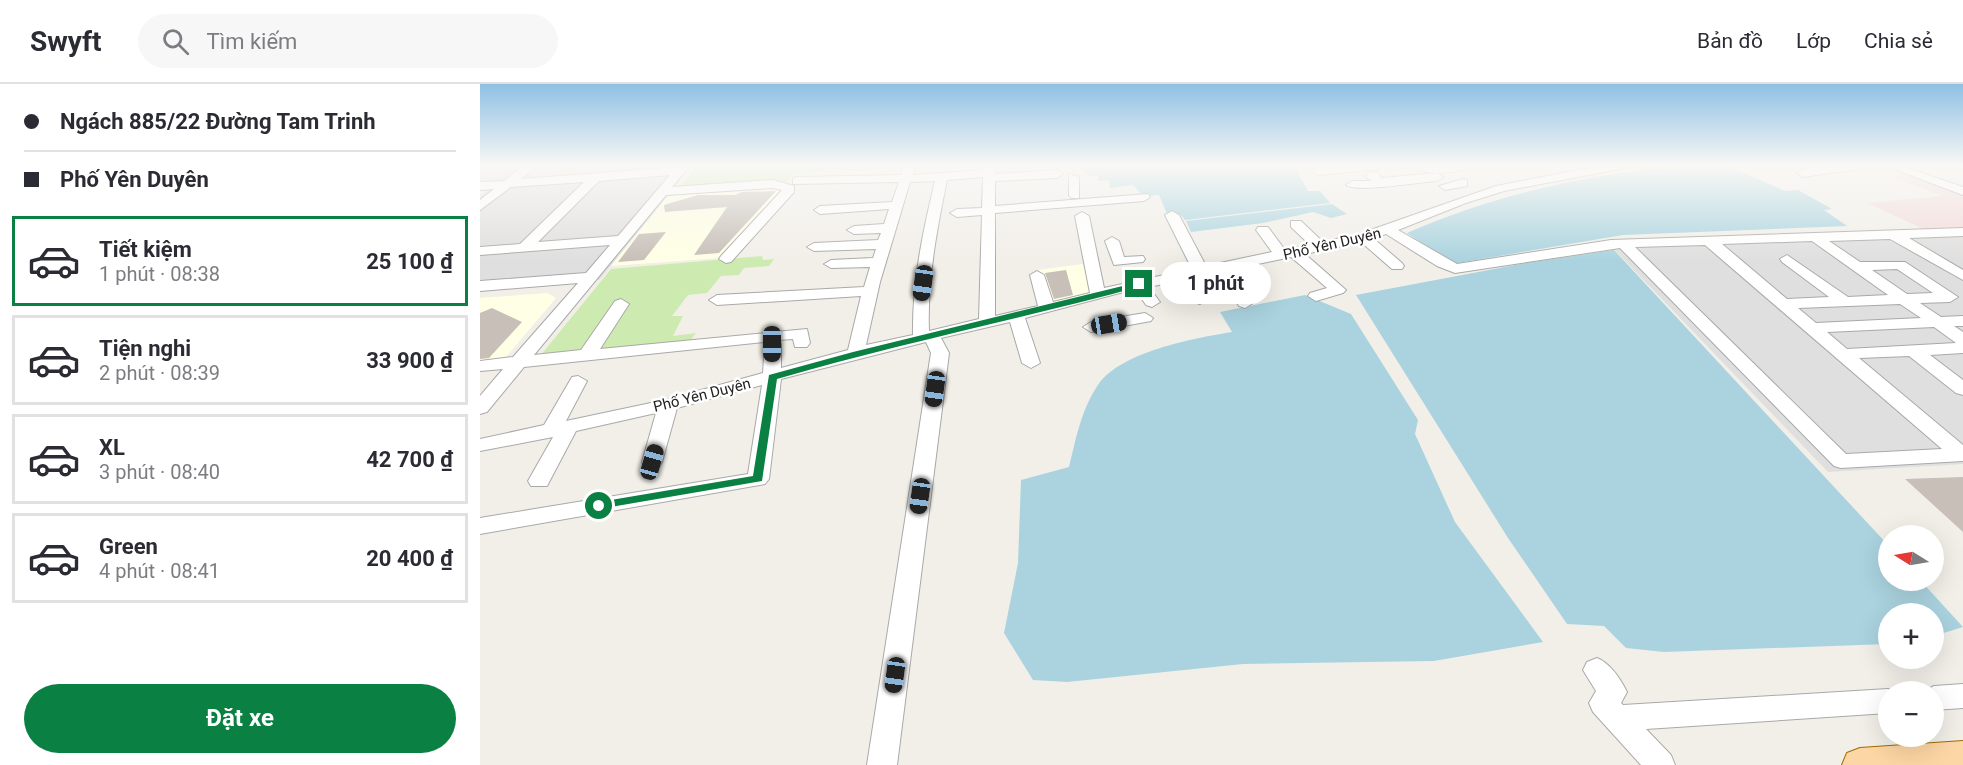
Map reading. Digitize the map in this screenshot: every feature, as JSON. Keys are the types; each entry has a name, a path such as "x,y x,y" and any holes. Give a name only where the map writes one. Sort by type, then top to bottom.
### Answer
{"main road":[{"path":"1860,765 1963,758"}],"street":[{"path":"524,248 575,198"},
{"path":"480,408 656,198"},
{"path":"726,259 782,198"},
{"path":"870,198 899,202"},
{"path":"856,353 878,262 900,198"},
{"path":"882,765 940,353 926,337 920,306 929,236 941,198"},
{"path":"987,322 990,198"},
{"path":"957,213 1036,198"},
{"path":"990,208 1133,198"},
{"path":"1455,198 1458,201"},
{"name":"Phố Yên Duyên","path":"480,445 668,405 856,353 1074,302 1139,284 1321,248 1389,230 1471,198"},
{"path":"819,210 899,202"},
{"path":"1172,215 1201,271"},
{"path":"1082,216 1098,295"},
{"path":"1296,224 1321,248"},
{"path":"854,230 886,236"},
{"path":"1263,230 1289,254 1338,290 1316,296"},
{"path":"1389,230 1455,269 1624,244 1963,232"},
{"path":"1894,235 1963,276"},
{"path":"817,243 886,236"},
{"path":"1364,237 1397,266"},
{"path":"1815,238 1963,340"},
{"path":"480,251 621,240"},
{"path":"1709,241 1962,454"},
{"path":"1624,244 1833,455 1841,460 1962,454"},
{"path":"1089,258 1115,249 1119,262 1136,254"},
{"path":"1787,259 1844,301"},
{"path":"831,264 878,262"},
{"path":"1857,266 1900,265 1956,297"},
{"path":"1221,267 1245,303"},
{"path":"1037,275 1047,308"},
{"path":"1181,275 1200,299"},
{"path":"480,286 590,277"},
{"path":"1139,284 1152,302"},
{"path":"717,300 870,291"},
{"path":"753,315 763,297"},
{"path":"1783,304 1956,297"},
{"path":"1074,302 1095,333 1145,318"},
{"path":"588,353 621,304"},
{"path":"1016,316 1031,363"},
{"path":"1812,328 1963,321"},
{"path":"480,366 588,353 733,342 801,333 801,343"},
{"path":"480,526 758,479 772,377 772,344"},
{"path":"1842,354 1963,348"},
{"path":"1914,351 1963,389"},
{"path":"539,481 578,381"},
{"path":"652,462 668,405"},
{"path":"1597,670 1613,692 1603,703 1660,765"},
{"path":"1944,697 1963,696"},
{"path":"1618,718 1878,702"}],"shaded area":[{"path":"480,198 666,198 599,280 480,290"},
{"path":"666,198 776,198 720,258 611,266"},
{"path":"1924,198 1963,198 1963,229 1926,230 1867,203"},
{"path":"1963,230 1963,464 1828,472 1607,242"},
{"path":"1083,264 1093,293 1049,305 1038,270"},
{"path":"547,293 556,298 506,357 493,363 480,364 480,298"}],"green space":[{"path":"762,256 763,260 774,259 769,266 744,268 739,275 721,276 707,293 688,295 672,316 683,316 673,336 696,333 689,342 540,356 611,269"}],"water":[{"path":"1160,198 1326,198 1330,203 1185,220 1181,215 1167,214"},
{"path":"1507,198 1812,198 1832,209 1824,210 1847,226 1623,235 1452,264 1407,233"},
{"path":"1332,204 1347,214 1331,218 1313,212 1263,223 1191,232 1186,221"},
{"path":"1614,250 1878,534 1878,591 1930,591 1941,603 1878,603 1878,644 1664,652 1626,648 1604,626 1567,624 1508,538 1356,295 1526,263"},
{"path":"1305,295 1351,314 1418,420 1415,434 1455,522 1543,642 1434,661 1243,664 1067,682 1033,680 1004,633 1018,563 1021,480 1069,467 1087,404 1098,385 1109,373 1140,355 1159,348 1232,332 1220,312"},
{"path":"1944,606 1963,627 1944,633"}],"building":[{"path":"689,198 770,198 719,253 694,255 727,207 665,212 664,205"},
{"path":"666,232 644,260 618,262 639,234"},
{"path":"1066,270 1073,295 1054,299 1045,273"},
{"path":"492,308 522,322 489,358 480,359 480,313"},
{"path":"1963,477 1963,532 1905,479"}],"route":[{"path":"599,506 758,479 772,377 856,353 1074,302 1139,284"}]}
